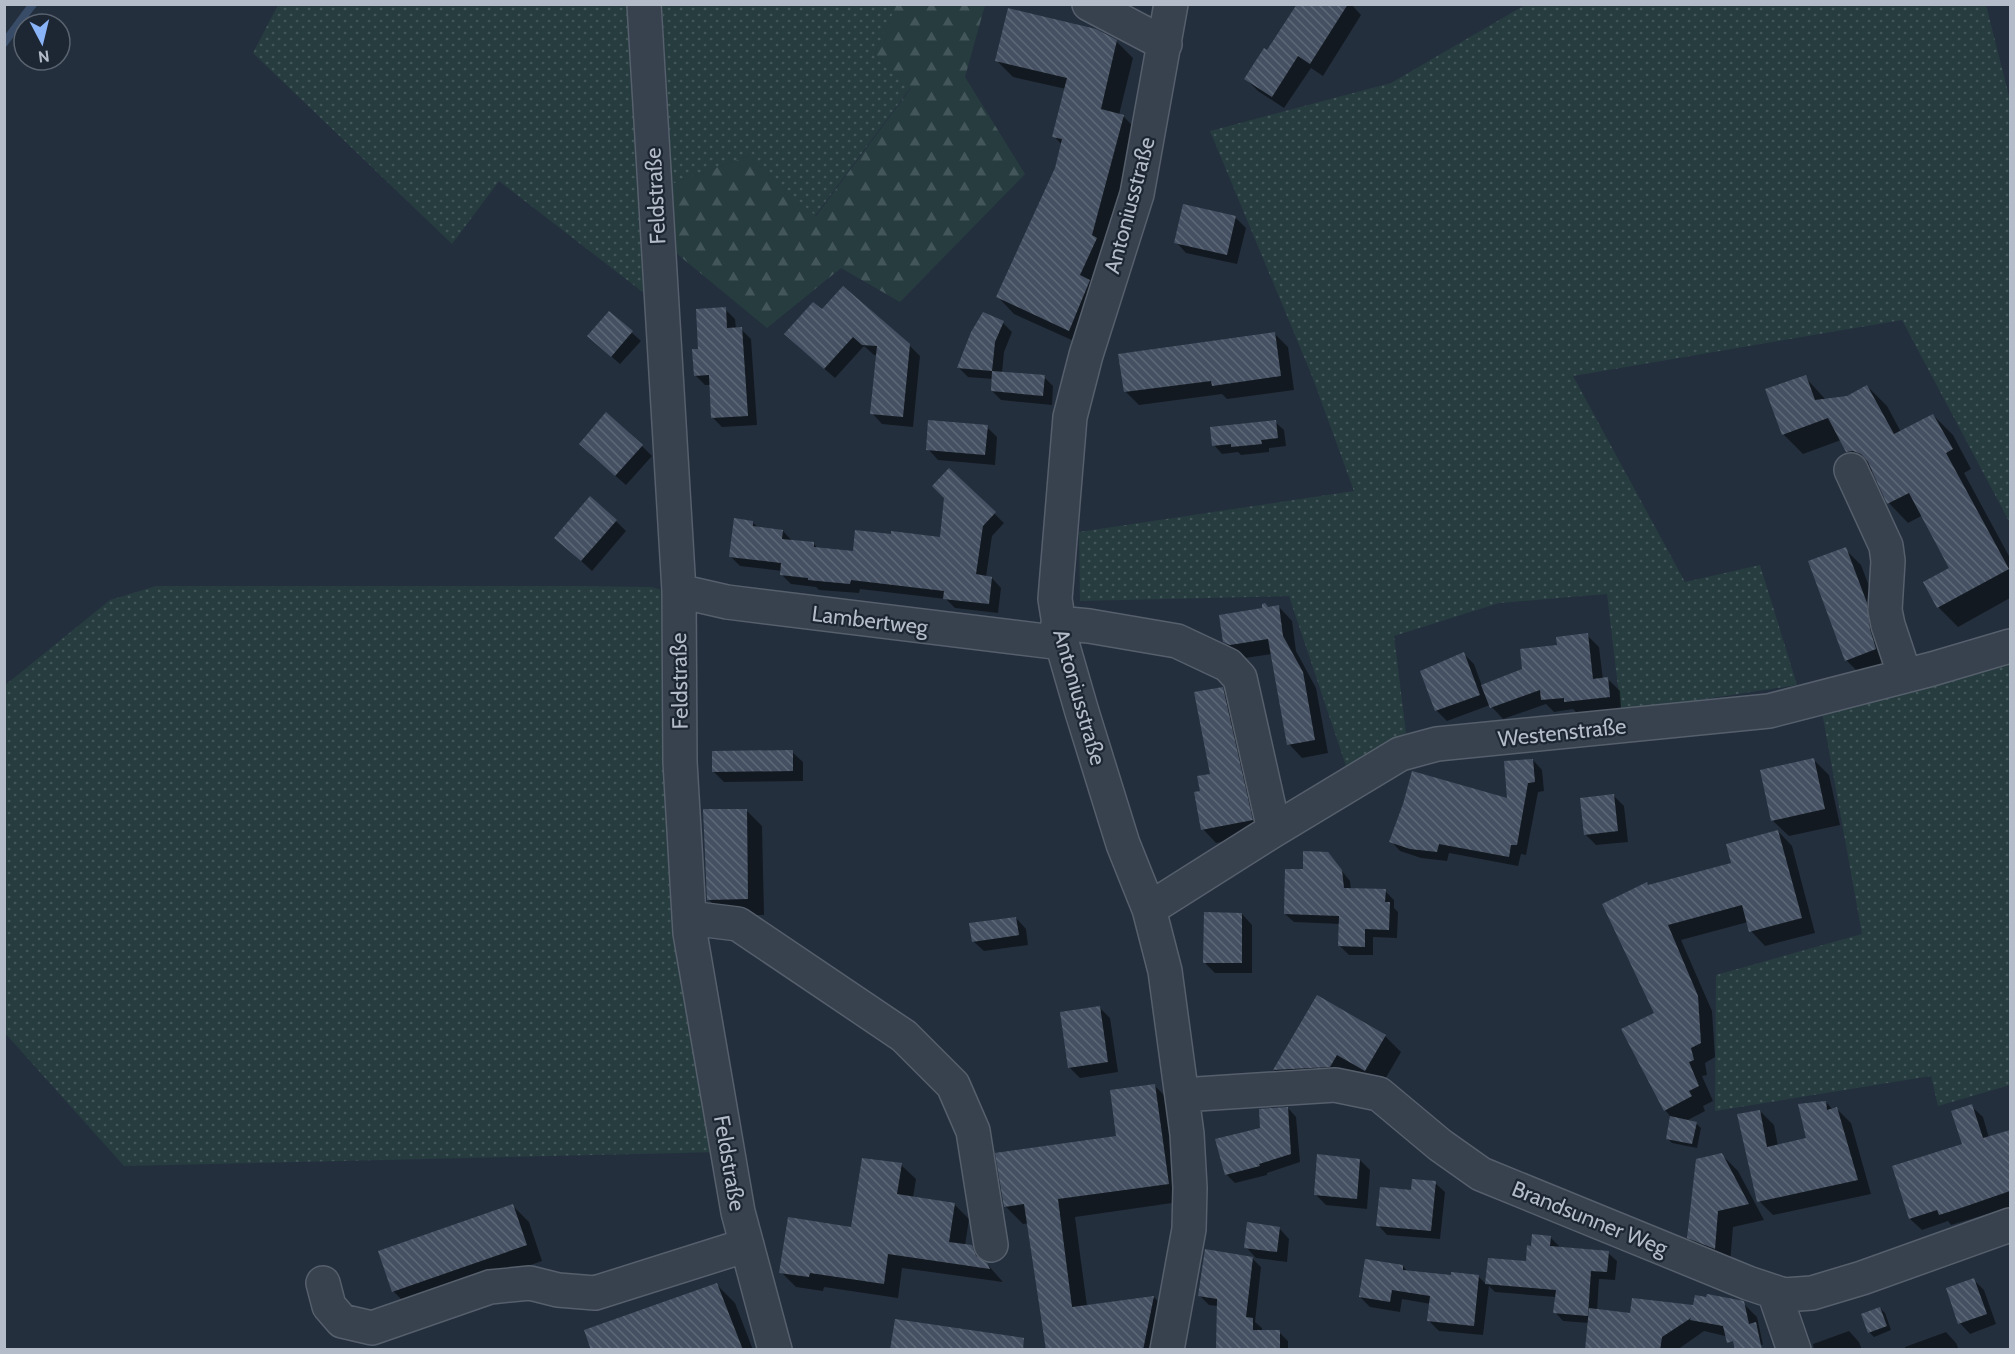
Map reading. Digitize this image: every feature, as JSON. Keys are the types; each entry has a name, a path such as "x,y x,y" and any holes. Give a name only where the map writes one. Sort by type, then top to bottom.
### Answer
{"street":[{"name":"Feldstraße","path":"644,4 679,591 680,762 690,933 738,1212 775,1350"},
{"path":"1089,4 1165,44"},
{"name":"Antoniusstraße","path":"1167,1350 1189,1229 1190,1188 1187,1134 1165,971 1149,909 1123,844 1060,633 1055,599 1070,417 1086,355 1137,194 1171,4"},
{"path":"1851,470 1886,546 1888,561 1885,610 1905,676"},
{"name":"Lambertweg","path":"679,591 727,602 1060,633 1089,626 1177,641 1228,665 1240,678 1274,830"},
{"name":"Westenstraße","path":"1149,909 1400,754 1437,744 1769,711 2010,646"},
{"path":"689,918 738,924 904,1036 953,1085 973,1131 992,1245"},
{"name":"Brandsunner Weg","path":"1182,1095 1335,1085 1379,1094 1440,1145 1481,1174 1695,1262 1784,1295 1812,1293 1862,1278 2010,1225"},
{"path":"323,1283 329,1306 342,1321 372,1328 490,1287 530,1282 558,1290 595,1293 747,1245"},
{"path":"1774,1292 1794,1350"}],"green space":[{"path":"897,4 985,5 965,77 1025,174 900,302 841,268 767,328 676,253 672,184 748,156 816,216 911,88 874,55"},
{"path":"278,5 634,5 653,300 499,181 452,244 253,53"},
{"path":"662,5 897,5 874,55 911,87 815,216 748,156 672,184"},
{"path":"1525,5 1986,5 2010,100 2010,523 1902,320 1573,376 1685,582 1760,565 1797,685 1621,712 1607,594 1499,603 1394,636 1406,733 1347,769 1289,596 1080,601 1079,532 1354,491 1312,376 1210,131 1391,83"},
{"path":"156,586 651,587 677,594 722,1152 124,1166 5,1033 4,686 110,600"},
{"path":"2010,657 2010,1085 1938,1106 1931,1076 1715,1111 1716,975 1862,934 1822,712"}],"building":[{"path":"1297,4 1348,4 1310,64 1298,56 1272,97 1244,79 1264,48 1267,50"},
{"path":"1008,8 1096,29 1117,40 1101,109 1124,115 1092,235 1097,238 1080,275 1090,280 1069,331 996,297 1055,168 1062,139 1052,137 1067,78 995,61"},
{"path":"1183,204 1236,216 1227,255 1174,243"},
{"path":"843,286 910,344 903,417 870,414 877,346 862,345 853,337 824,369 784,334 813,302 822,309"},
{"path":"726,307 727,328 742,327 748,416 711,418 709,375 694,376 692,349 698,349 696,309"},
{"path":"609,311 633,331 611,357 587,336"},
{"path":"983,312 1004,321 995,342 992,371 957,368 971,332"},
{"path":"1275,332 1281,376 1212,386 1211,381 1124,392 1118,354"},
{"path":"992,371 1045,375 1043,396 991,391"},
{"path":"1806,375 1815,400 1847,396 1867,385 1894,434 1933,414 1953,449 1946,453 2009,569 1937,608 1923,582 1949,568 1909,493 1887,504 1868,462 1861,454 1853,451 1846,452 1828,418 1782,435 1765,389"},
{"path":"606,412 643,445 615,476 579,444"},
{"path":"928,420 988,425 985,455 926,450"},
{"path":"1276,420 1278,438 1261,440 1262,444 1212,446 1210,427"},
{"path":"949,468 996,512 983,526 976,574 992,577 989,604 943,599 944,591 851,580 850,584 808,580 808,578 780,575 781,563 729,557 734,518 753,521 753,526 783,530 782,539 814,542 814,547 853,551 855,530 891,534 891,531 940,537 944,498 932,486"},
{"path":"590,496 617,520 581,561 554,538"},
{"path":"1846,547 1867,603 1870,629 1876,649 1845,661 1808,561"},
{"path":"1265,603 1268,607 1279,605 1283,636 1303,672 1315,740 1287,745 1268,639 1230,645 1223,642 1219,615 1262,608 1262,604"},
{"path":"1588,633 1593,679 1608,677 1610,697 1564,702 1564,698 1541,700 1540,690 1490,708 1481,685 1522,669 1520,649 1557,645 1556,637"},
{"path":"1464,652 1480,695 1435,711 1420,671"},
{"path":"1223,687 1253,820 1201,830 1194,792 1200,791 1197,776 1210,774 1194,692"},
{"path":"793,750 793,771 712,772 712,751"},
{"path":"1814,758 1825,809 1771,821 1760,770"},
{"path":"1533,759 1535,782 1528,783 1517,845 1511,845 1509,857 1439,844 1437,852 1410,849 1389,842 1412,771 1507,798 1504,761"},
{"path":"1614,794 1618,831 1584,835 1580,798"},
{"path":"703,809 747,809 748,899 707,900"},
{"path":"1778,830 1802,918 1749,932 1742,905 1668,925 1698,996 1701,1043 1691,1048 1694,1060 1689,1062 1699,1086 1689,1091 1692,1096 1664,1111 1621,1029 1654,1013 1602,904 1647,882 1648,885 1731,863 1726,844"},
{"path":"1303,851 1328,852 1342,870 1344,888 1386,889 1385,902 1390,902 1389,930 1365,929 1365,947 1338,946 1339,916 1284,914 1285,869 1303,869"},
{"path":"1204,912 1242,913 1242,963 1203,963"},
{"path":"1016,917 1019,935 972,942 969,923"},
{"path":"1317,995 1386,1035 1365,1071 1337,1055 1330,1067 1273,1070"},
{"path":"1100,1006 1108,1062 1068,1068 1060,1012"},
{"path":"1155,1084 1169,1184 1058,1199 1072,1307 1154,1296 1143,1350 1046,1350 1024,1204 1004,1207 995,1153 1116,1136 1110,1090"},
{"path":"1826,1101 1827,1110 1837,1107 1858,1180 1757,1202 1737,1114 1760,1110 1767,1147 1806,1138 1798,1104"},
{"path":"1972,1104 1983,1138 2010,1130 2010,1191 1939,1215 1937,1210 1909,1219 1892,1166 1962,1144 1951,1111"},
{"path":"1288,1107 1291,1154 1259,1164 1260,1166 1225,1175 1215,1139 1260,1128 1259,1109"},
{"path":"1670,1116 1697,1122 1692,1144 1666,1139"},
{"path":"1722,1153 1749,1204 1718,1211 1715,1249 1687,1238 1696,1159"},
{"path":"1317,1154 1360,1159 1357,1199 1314,1195"},
{"path":"862,1158 902,1163 897,1194 955,1203 949,1242 972,1245 976,1256 987,1263 990,1269 888,1254 884,1284 810,1273 809,1277 779,1273 788,1217 851,1227"},
{"path":"1412,1179 1436,1181 1431,1231 1376,1226 1380,1187 1411,1190"},
{"path":"513,1204 527,1245 392,1292 378,1251"},
{"path":"1247,1222 1280,1227 1277,1252 1244,1248"},
{"path":"1532,1234 1551,1236 1550,1246 1609,1251 1607,1272 1591,1271 1588,1316 1553,1313 1556,1290 1485,1284 1488,1258 1526,1261 1527,1245 1531,1246"},
{"path":"1205,1249 1253,1257 1246,1317 1253,1318 1253,1330 1280,1330 1280,1350 1216,1350 1217,1299 1198,1296"},
{"path":"1365,1259 1403,1265 1403,1270 1451,1275 1451,1272 1479,1275 1474,1326 1427,1321 1430,1296 1392,1290 1390,1302 1359,1297"},
{"path":"1974,1278 1987,1314 1958,1324 1946,1288"},
{"path":"717,1283 743,1350 591,1350 584,1330"},
{"path":"1707,1294 1744,1301 1749,1324 1756,1322 1762,1350 1735,1350 1733,1341 1727,1343 1723,1326 1690,1320 1691,1318 1662,1337 1660,1350 1585,1350 1589,1308 1630,1313 1632,1298 1693,1305 1695,1295 1706,1297"},
{"path":"1880,1307 1887,1326 1868,1333 1861,1314"},
{"path":"895,1319 1024,1338 1023,1350 890,1350"}],"waterway":[{"path":"4,43 33,4"}]}
